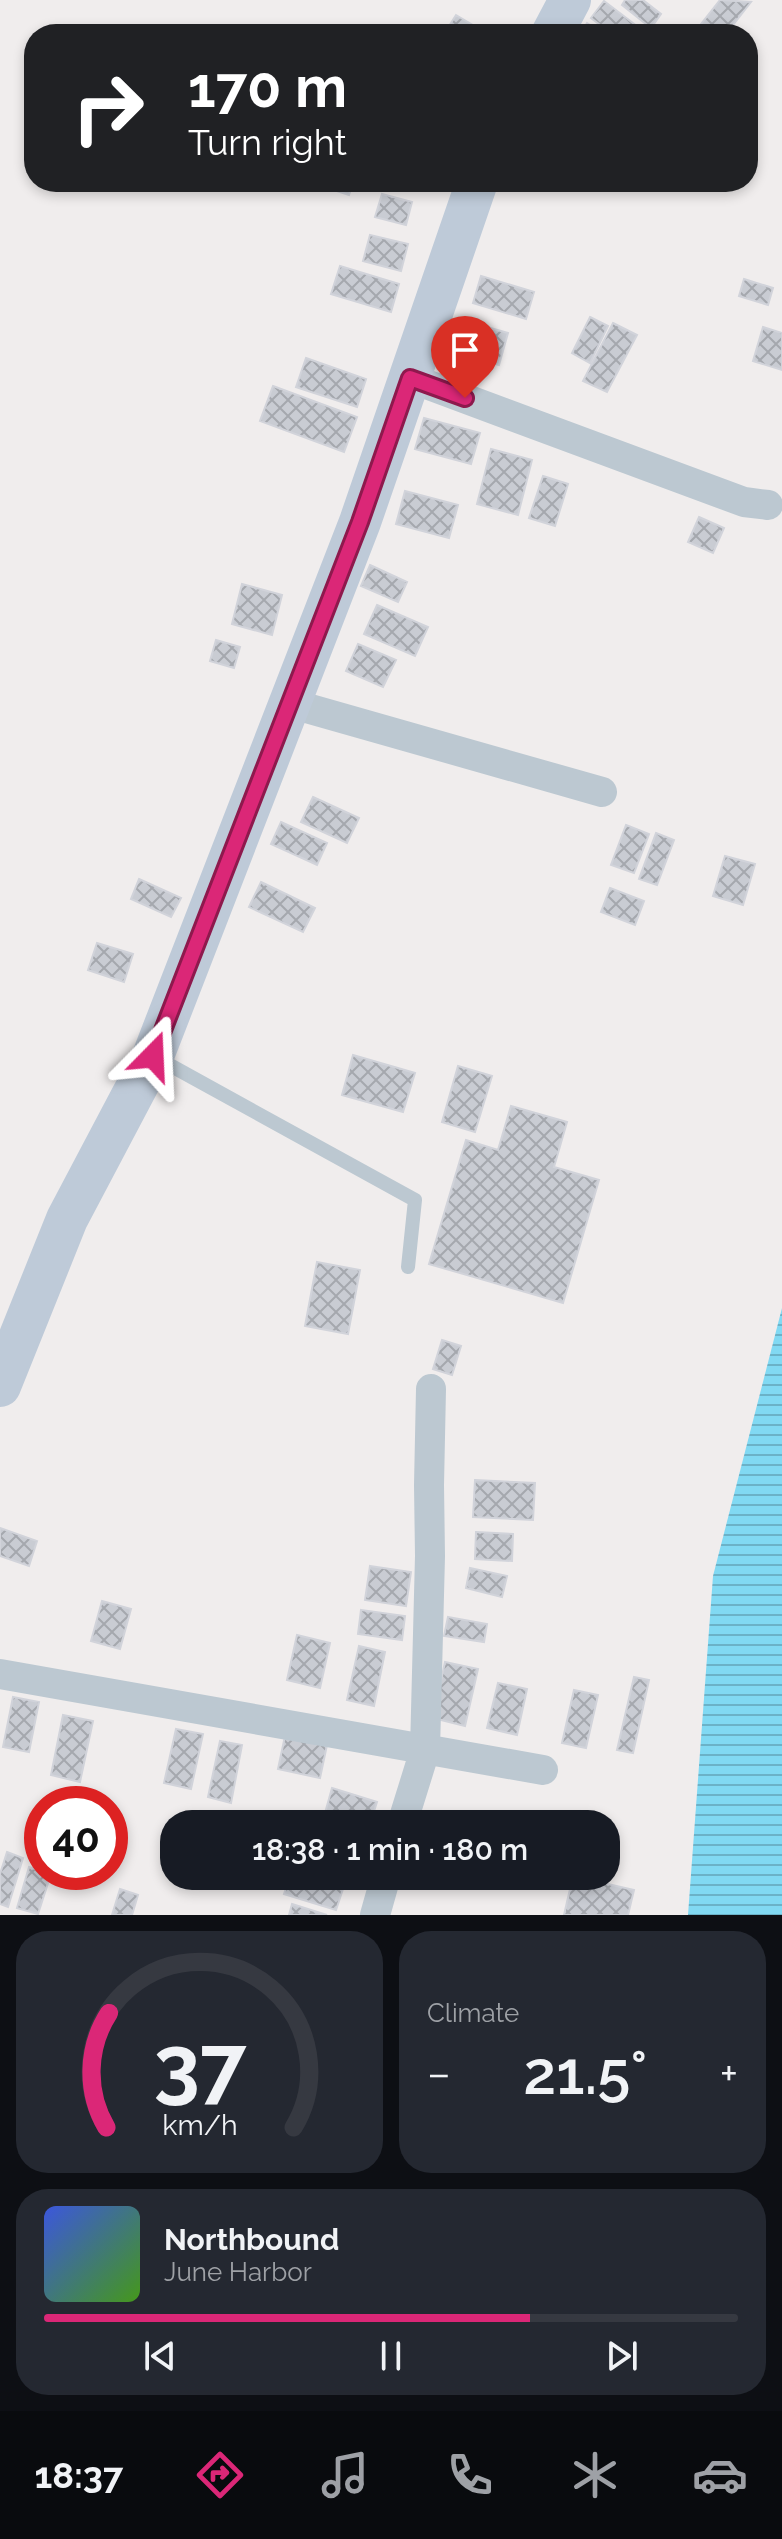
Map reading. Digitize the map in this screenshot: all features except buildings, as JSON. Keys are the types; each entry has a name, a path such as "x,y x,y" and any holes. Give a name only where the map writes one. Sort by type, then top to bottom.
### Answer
{"street":[{"path":"557,24 570,0"},
{"path":"0,1386 67,1219 153,1056 360,522 474,192"},
{"path":"410,378 744,502 768,505"},
{"path":"289,703 602,792"},
{"path":"406,1810 425,1750 431,1389"},
{"path":"0,1674 543,1770"},
{"path":"375,1915 382,1890"}],"lane":[{"path":"153,1056 415,1200 408,1267"}],"water":[{"path":"782,1308 782,1915 688,1915 713,1576"}],"route":[{"path":"153,1056 360,522 410,378 465,398"}]}
